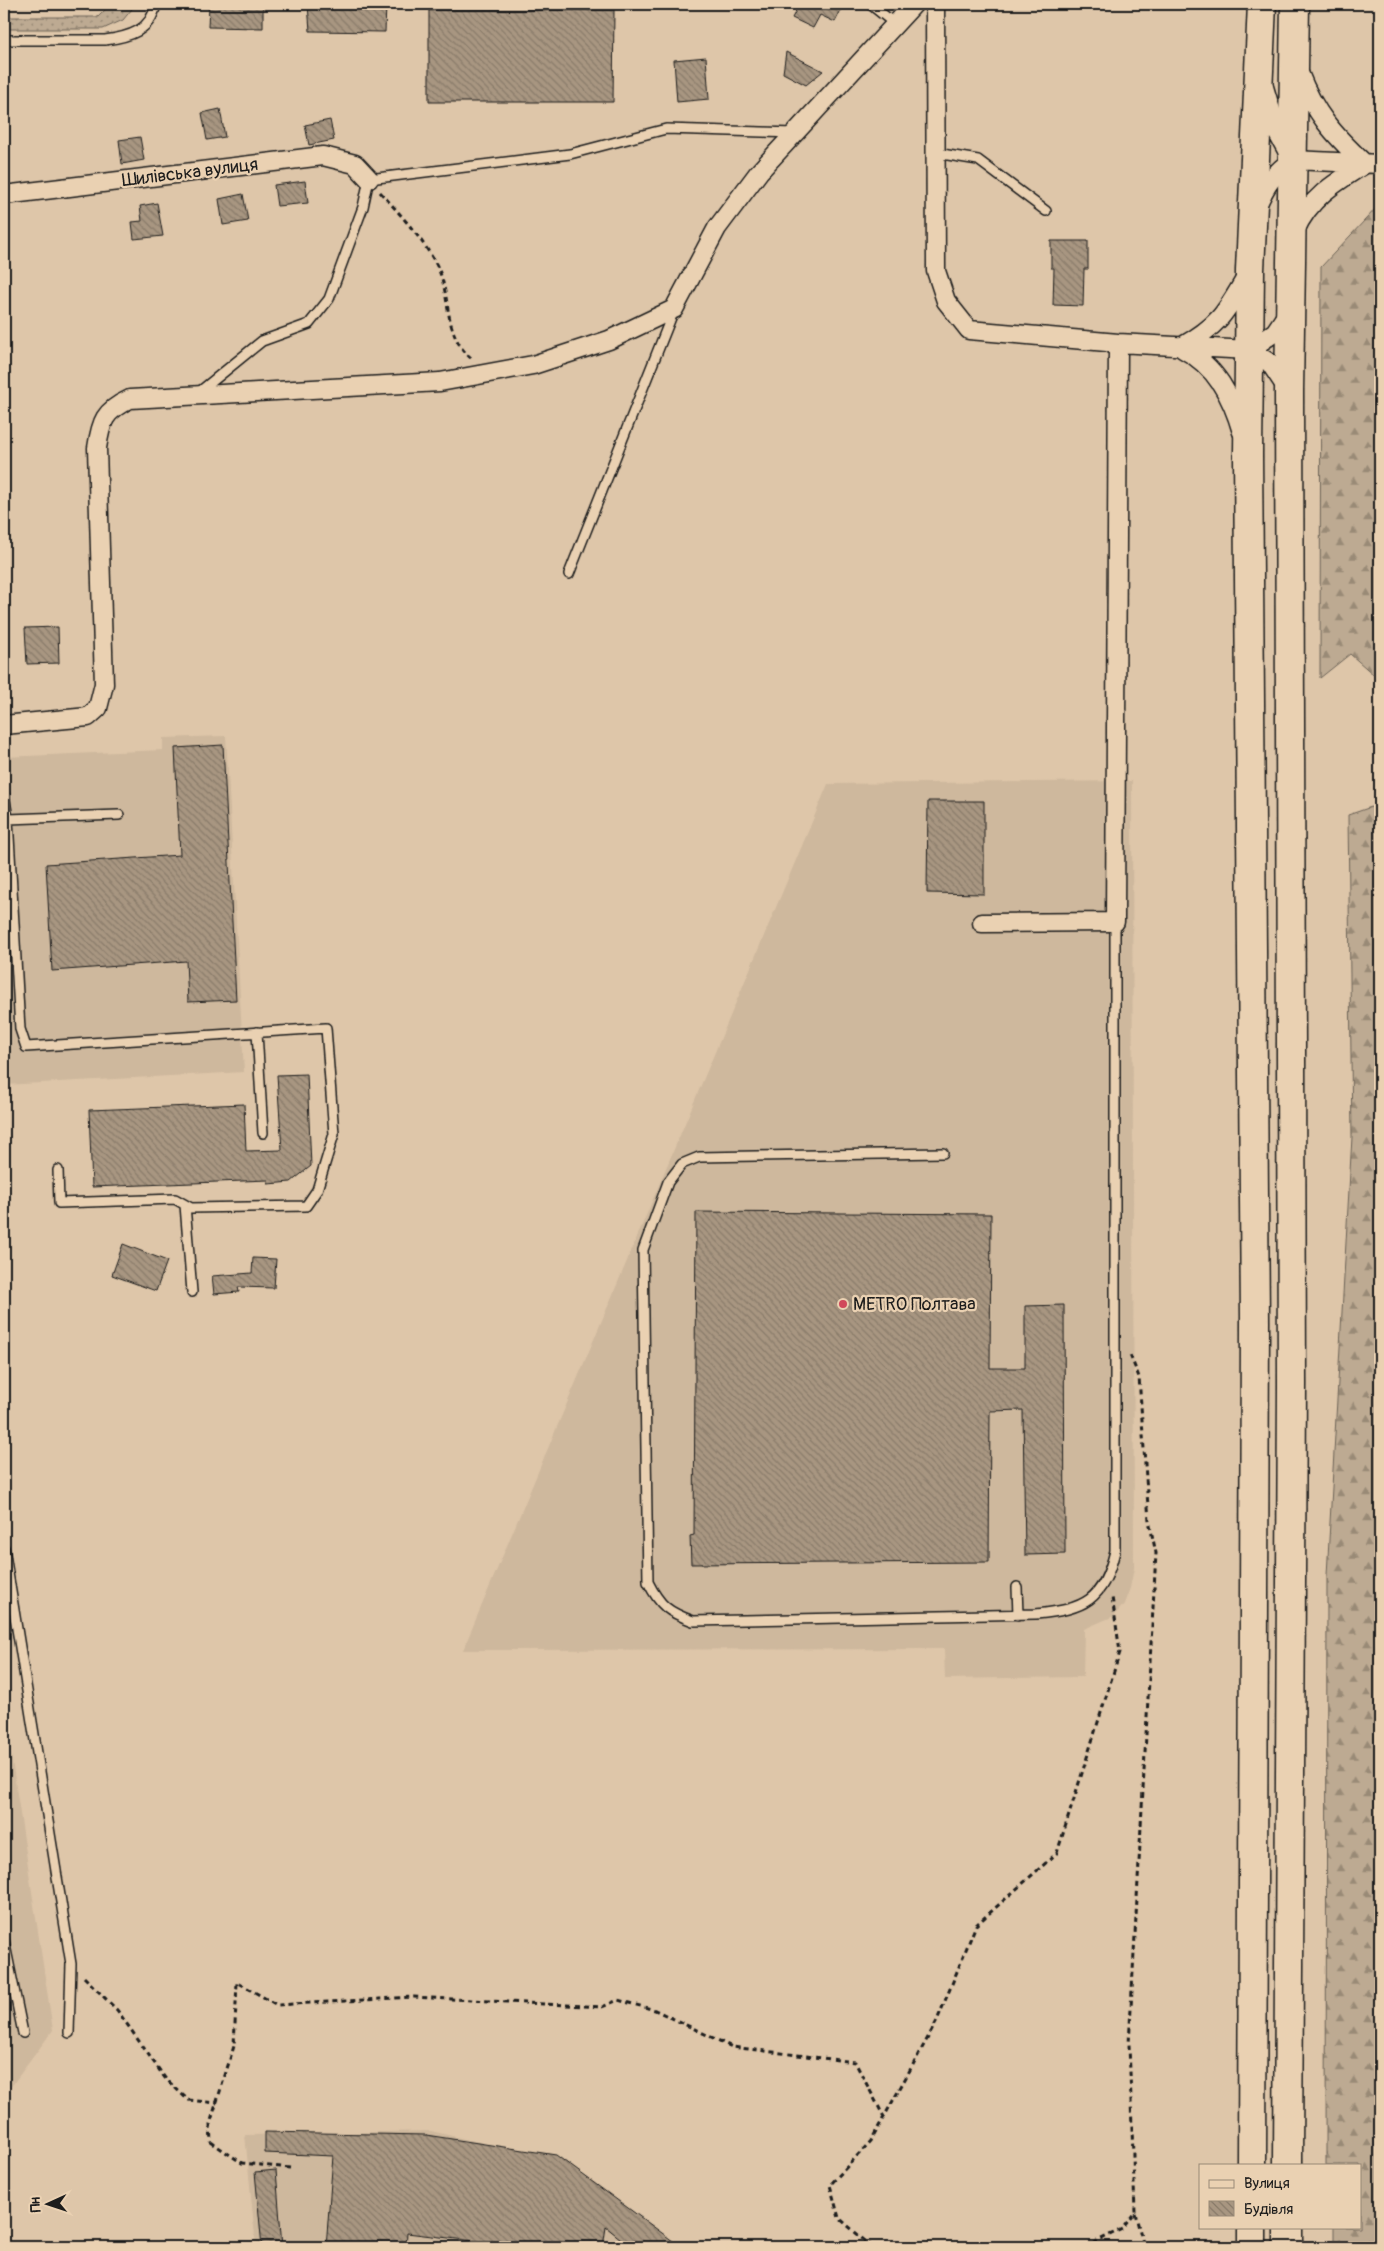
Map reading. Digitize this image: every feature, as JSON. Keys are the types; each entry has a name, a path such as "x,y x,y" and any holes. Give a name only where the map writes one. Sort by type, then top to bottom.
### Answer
{"highway":[{"path":"1252,2164 1255,1321 1248,454 1250,270 1262,4"},
{"path":"1288,2164 1292,1394 1289,391 1295,4"},
{"path":"1252,2228 1252,2247"},
{"path":"1288,2228 1288,2247"}],"street":[{"path":"4,725 88,717 98,708 104,684 97,448 100,423 114,406 130,399 440,382 533,365 608,340 674,310 717,228 758,172 914,4"},
{"path":"935,4 936,271 946,301 969,330 1118,343 1249,350 1270,363 1289,391"},
{"path":"1294,60 1306,92 1319,116 1342,142 1373,164"},
{"path":"1259,73 1278,134 1293,160"},
{"name":"Шилівська вулиця","path":"4,195 323,156 355,164 369,179"},
{"path":"1253,216 1270,181 1282,167 1293,160 1373,164"},
{"path":"1292,238 1302,215 1314,200 1332,184 1373,164"},
{"path":"1180,347 1205,333 1222,317 1250,270"},
{"path":"1249,350 1275,332 1290,309"},
{"path":"982,923 1116,922 1118,343"},
{"path":"1180,347 1197,356 1210,368 1226,390 1239,422 1248,454"}],"lane":[{"path":"4,40 105,40 133,35 145,27 152,18 156,4"},
{"path":"870,4 895,24"},
{"path":"193,396 262,341 309,324 329,299 363,207 369,179 570,154 666,129 793,134"},
{"path":"936,153 978,160 1046,211"},
{"path":"569,574 674,310"},
{"path":"4,792 8,819 20,1029 26,1047 326,1028 334,1134 317,1190 306,1206 191,1208 175,1199 59,1204 58,1170"},
{"path":"8,819 119,815"},
{"path":"943,1153 699,1157 682,1164 668,1182 642,1250 648,1582 656,1600 671,1613 693,1622 1018,1615 1060,1612 1080,1605 1097,1594 1109,1576 1115,1551 1116,922"},
{"path":"257,1032 263,1133"},
{"path":"185,1205 192,1292"},
{"path":"4,1548 71,1964 69,2033"},
{"path":"1018,1587 1018,1615"},
{"path":"4,1940 22,2033"}],"path":[{"path":"369,179 408,224 437,266 450,327 462,350 489,373"},
{"path":"1128,1350 1139,1377 1148,1521 1156,1553 1129,2044 1135,2212 1144,2247"},
{"path":"872,2247 839,2218 830,2186 871,2141 936,2024 976,1925 1058,1853 1120,1652 1109,1576"},
{"path":"71,1964 117,2010 165,2078 188,2100 217,2103"},
{"path":"290,2168 242,2163 211,2142 210,2124 234,2046 237,1982 277,2005 414,1997 602,2007 618,2000 655,2010 732,2047 854,2062 884,2117"},
{"path":"1085,2247 1122,2229 1135,2212"}],"shaded area":[{"path":"226,736 244,1072 4,1085 4,757 163,750 163,738"},
{"path":"1132,781 1134,1568 1124,1604 1114,1616 1084,1629 1083,1677 945,1679 944,1649 463,1650 828,784"},
{"path":"4,1708 53,2030 4,2096"},
{"path":"431,2131 565,2163 677,2247 256,2247 245,2135"}],"green space":[{"path":"111,4 136,4 123,20 103,29 4,29 4,17 98,17"},
{"path":"1380,204 1380,674 1374,675 1350,654 1320,678 1321,267"},
{"path":"1380,804 1380,2247 1334,2247 1334,2228 1362,2228 1362,2164 1326,2164 1327,1575 1352,1137 1348,815"}],"building":[{"path":"209,4 263,4 263,28 208,27"},
{"path":"308,4 386,4 385,32 310,31"},
{"path":"798,4 844,4 835,22 820,15 813,28 792,18"},
{"path":"429,10 614,10 613,102 429,102"},
{"path":"786,52 823,71 806,85 783,73"},
{"path":"706,57 709,99 677,102 674,60"},
{"path":"220,109 225,137 207,140 202,113"},
{"path":"330,120 334,140 309,145 305,125"},
{"path":"140,137 144,160 122,164 119,140"},
{"path":"305,181 308,203 277,206 274,185"},
{"path":"243,194 248,221 223,225 219,199"},
{"path":"157,203 163,236 134,239 132,222 142,221 140,206"},
{"path":"1051,241 1088,241 1088,269 1084,269 1083,306 1053,305 1054,268 1051,268"},
{"path":"58,627 59,663 27,664 25,628"},
{"path":"223,745 236,1000 188,1002 186,961 52,971 46,864 180,855 175,748"},
{"path":"928,801 984,801 984,894 927,893"},
{"path":"307,1074 311,1166 291,1182 268,1184 268,1180 92,1187 89,1110 244,1104 246,1151 282,1150 277,1075"},
{"name":"METRO Полтава","path":"696,1212 991,1214 990,1368 1025,1368 1025,1306 1064,1305 1065,1554 1025,1555 1023,1410 990,1411 989,1562 691,1564 690,1536 694,1535"},
{"path":"123,1244 167,1261 156,1291 112,1275"},
{"path":"253,1258 276,1259 274,1288 238,1287 239,1292 214,1294 212,1276 252,1273"},
{"path":"265,2132 426,2135 556,2155 681,2247 631,2247 606,2227 603,2247 523,2247 407,2233 406,2247 326,2247 333,2156 265,2153"},
{"path":"276,2170 282,2247 262,2247 255,2172"}],"place":[{"name":"METRO Полтава","path":"843,1304"}]}
